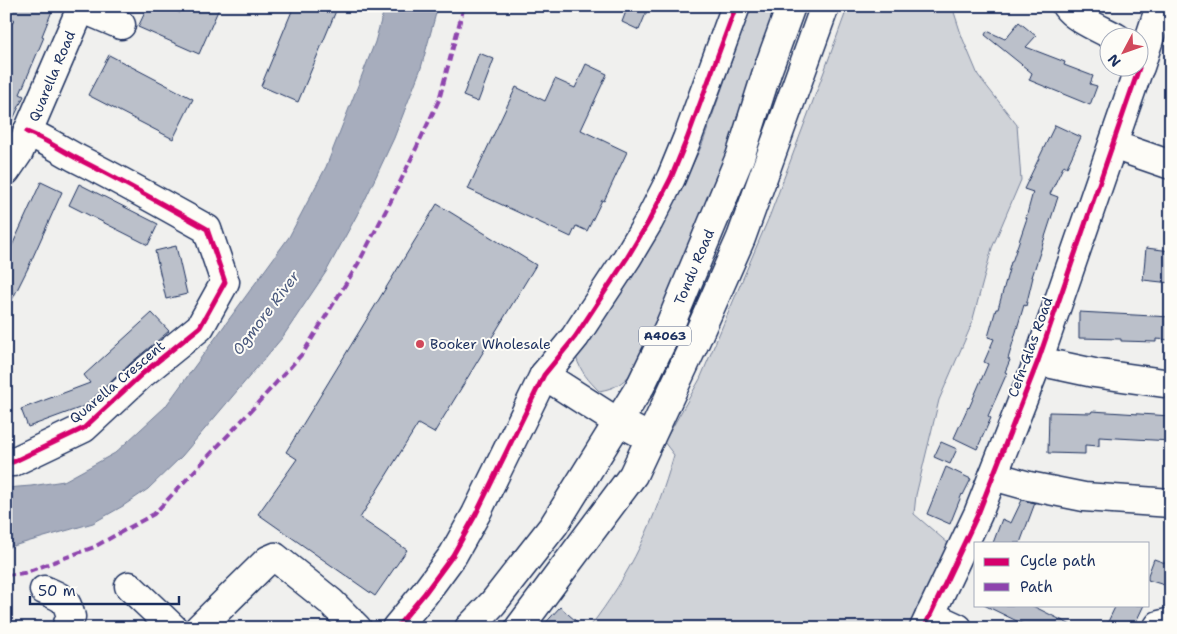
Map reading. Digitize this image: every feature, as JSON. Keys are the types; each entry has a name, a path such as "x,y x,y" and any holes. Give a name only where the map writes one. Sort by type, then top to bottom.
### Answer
{"street":[{"path":"396,628 453,555 476,514 544,375 575,337 649,222 688,139 736,6"},
{"name":"Tondu Road","path":"469,628 493,603 554,525 646,376 670,325 740,157 790,6"},
{"name":"A4063","path":"518,628 633,474 696,340 741,238 825,6"},
{"path":"1066,6 1088,23 1100,29"},
{"name":"Cefn-Glas Road","path":"1150,33 1160,6"},
{"path":"82,7 121,25"},
{"name":"Quarella Road","path":"6,171 19,152 82,7"},
{"name":"Cefn-Glas Road","path":"927,621 978,514 1038,361 1134,78"},
{"name":"Quarella Crescent","path":"6,462 13,462 84,428 142,374 200,327 225,282 207,228 60,150 38,136 27,132"},
{"path":"1113,145 1171,165"},
{"path":"1038,361 1094,373 1171,384"},
{"path":"544,375 608,416 650,438"},
{"path":"993,476 1029,486 1084,497 1171,503"},
{"path":"199,628 268,560 275,557 331,602 357,628"},
{"path":"129,586 173,628"},
{"path":"44,590 61,597 68,605 71,617 66,628"},
{"path":"927,621 958,628"},
{"path":"1157,628 1159,625 1171,622"}],"shaded area":[{"path":"751,6 778,6 727,153 671,300 633,372 618,385 599,391 585,376 576,357 671,209 702,145"},
{"path":"848,6 952,6 962,37 978,75 1017,125 1021,180 992,248 971,326 939,400 916,495 914,514 949,544 944,561 909,628 589,628 604,608 629,567 650,525 674,455 664,442 700,379 770,215"}],"water":[{"name":"Ogmore River","path":"385,6 438,6 421,68 394,138 364,202 326,272 282,338 182,456 148,489 93,523 6,548 6,488 64,481 115,453 165,407 289,237 326,167 375,42"}],"building":[{"path":"6,6 54,6 42,36 44,37 20,94 24,96 6,134 6,36 14,19 6,15"},
{"path":"148,6 166,6 180,13 183,6 220,6 199,54 138,27"},
{"path":"294,6 338,6 298,102 261,86"},
{"path":"628,6 649,6 639,30 622,22"},
{"path":"1019,22 1036,36 1026,47 1065,62 1064,65 1093,76 1090,84 1097,86 1090,105 1029,80 1032,73 985,35 987,31 1005,39"},
{"path":"479,53 494,59 478,102 463,96"},
{"path":"109,55 193,99 173,139 88,95"},
{"path":"586,64 607,74 581,130 627,152 604,201 602,200 587,231 576,226 571,237 468,189 516,87 545,101 555,79 575,88"},
{"path":"1055,125 1081,137 1067,167 1064,165 1050,194 1058,197 1032,277 1026,306 1024,305 1008,359 1010,360 1005,372 1007,373 988,416 991,418 977,449 954,438 988,364 984,362 994,339 988,337 1011,262 1027,218 1033,192 1024,189"},
{"path":"41,182 62,192 6,312 6,259"},
{"path":"79,184 158,224 148,245 69,205"},
{"name":"Booker Wholesale","path":"437,204 536,265 434,433 418,424 360,518 407,550 375,596 258,514 297,459 286,452"},
{"path":"176,246 187,294 166,299 155,251"},
{"path":"1146,248 1171,251 1171,283 1143,280"},
{"path":"1079,312 1171,317 1171,340 1156,339 1156,342 1079,338"},
{"path":"152,313 169,331 85,406 28,427 21,409 90,383 84,375"},
{"path":"1092,411 1171,416 1171,441 1099,437 1099,446 1085,445 1085,454 1048,453 1049,412 1091,413"},
{"path":"941,442 957,449 950,464 934,457"},
{"path":"946,467 971,479 962,494 950,524 927,514"},
{"path":"1022,500 1035,503 1020,542 993,542 1002,519 1011,523"},
{"path":"1154,559 1171,565 1171,587 1150,581 1150,570"},
{"path":"986,606 1033,606 1077,628 1031,628"},
{"path":"1116,606 1144,606 1133,628 1105,628"},
{"path":"560,607 584,628 541,628"}],"marked path":[{"path":"6,575 24,573 94,547 154,514 303,353 358,264 394,195 439,100 464,6"}],"cycle path":[{"path":"396,628 453,555 476,514 544,375 575,337 649,221 671,178 687,139 736,6"},
{"path":"924,628 978,514 1038,361 1136,78"},
{"path":"6,462 13,462 84,428 142,374 200,327 225,282 207,229 127,184 27,132"}],"place":[{"name":"Booker Wholesale","path":"420,344"}]}
